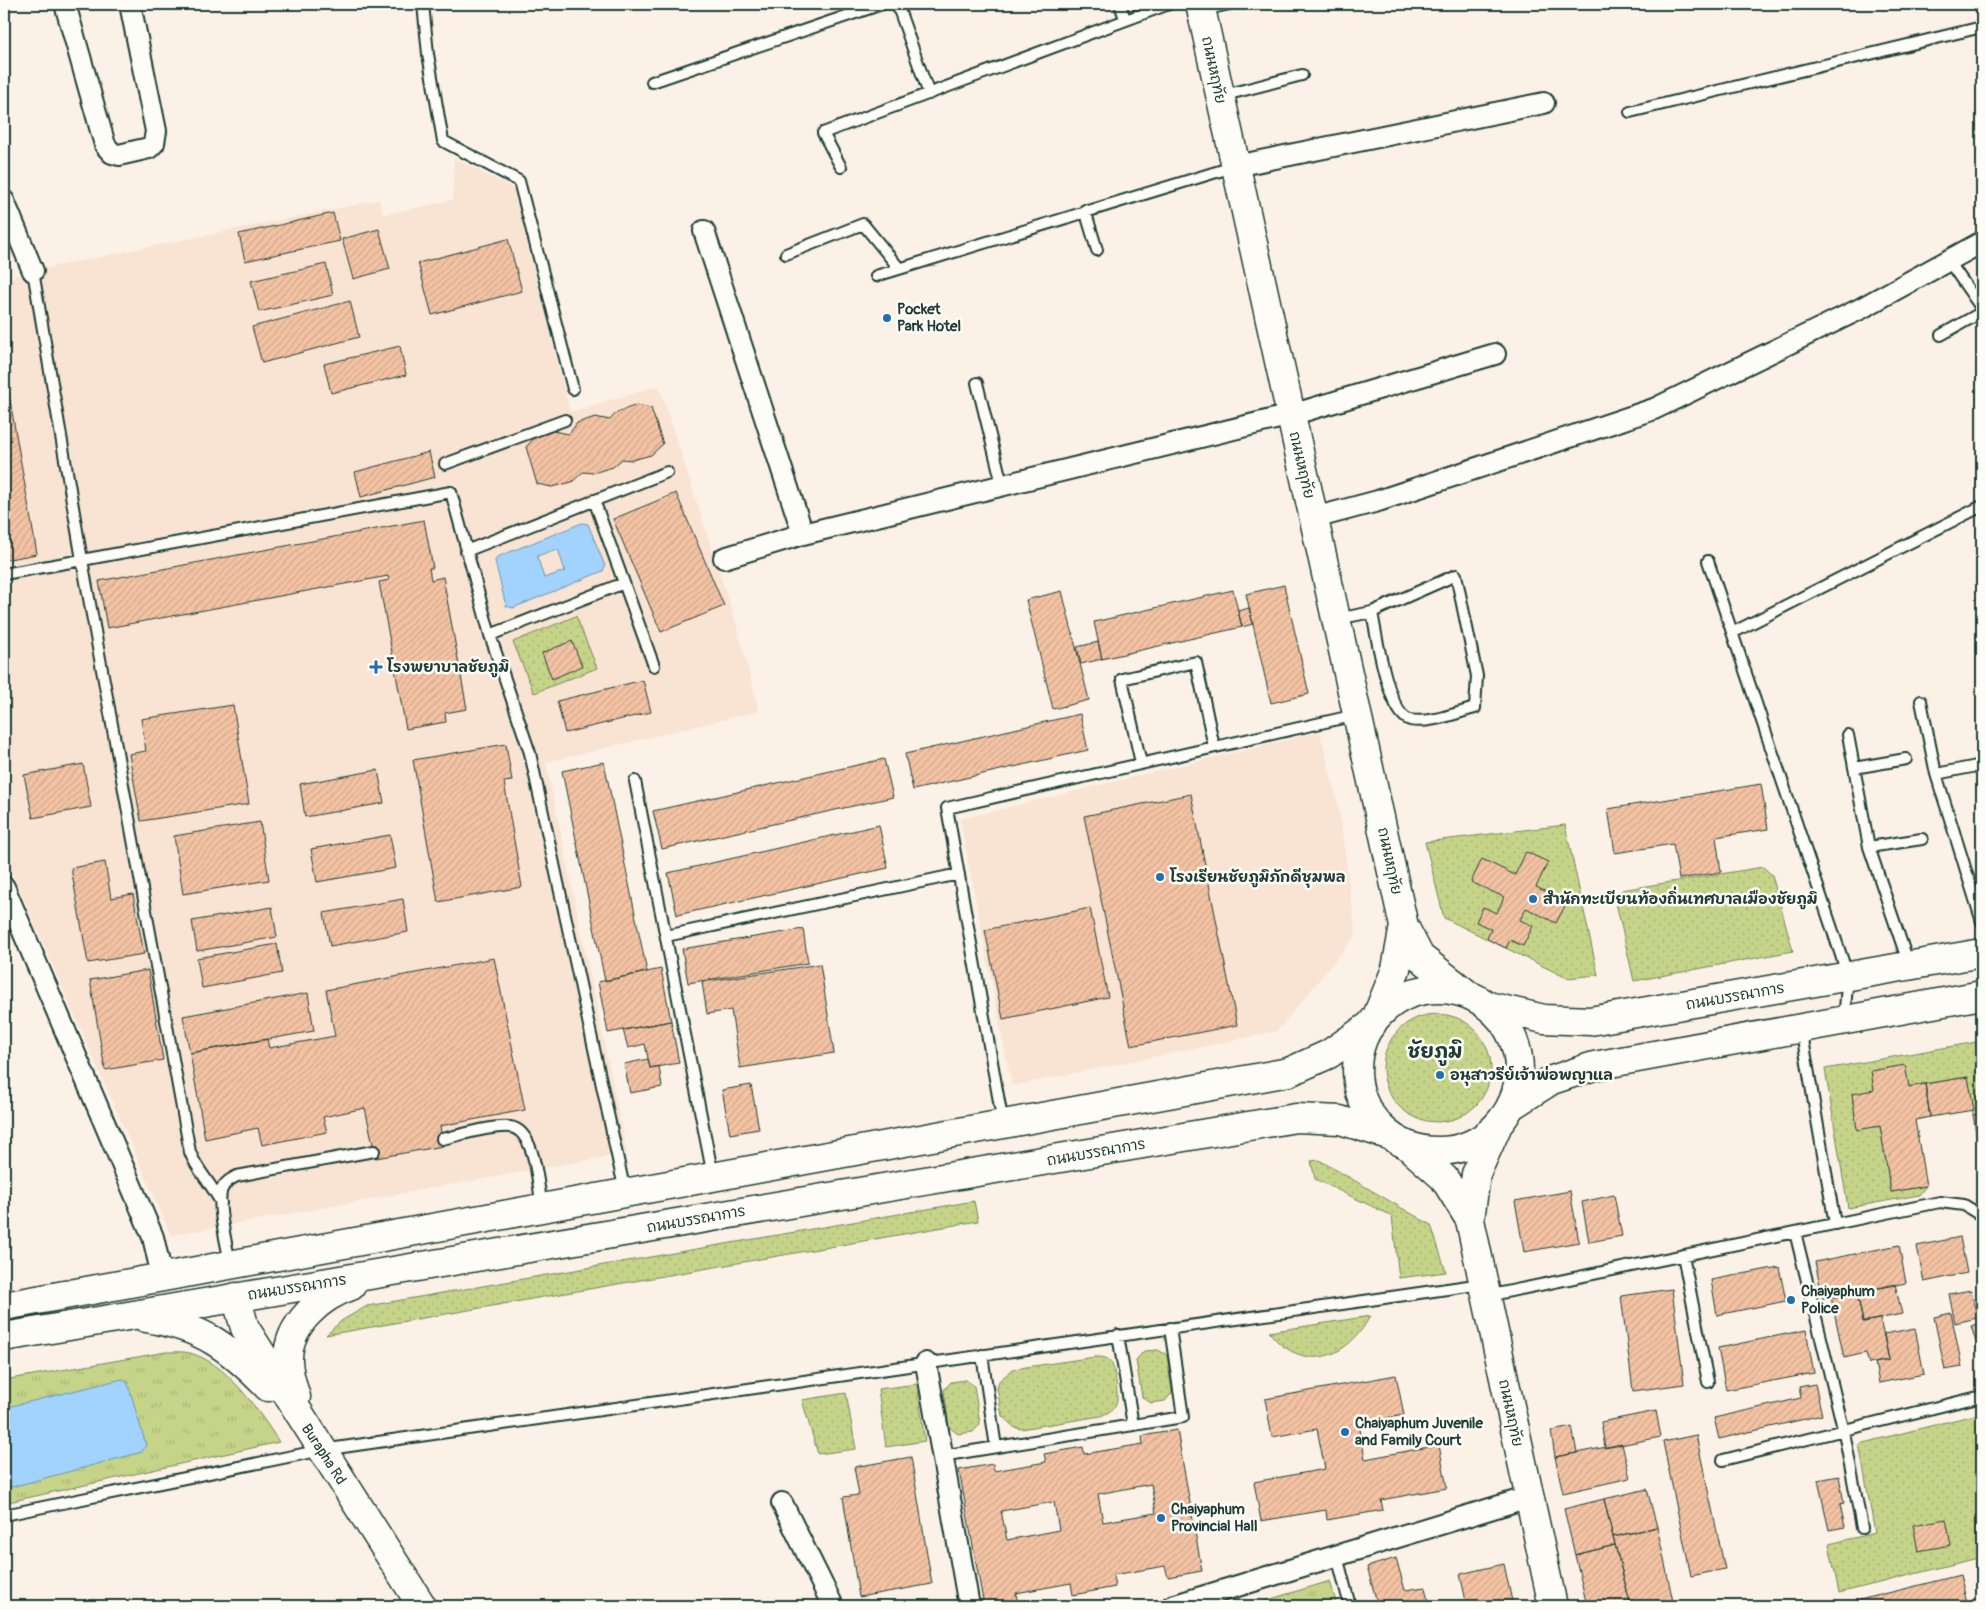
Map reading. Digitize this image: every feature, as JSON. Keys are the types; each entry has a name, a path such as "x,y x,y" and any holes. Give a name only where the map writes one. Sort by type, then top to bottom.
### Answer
{"street":[{"path":"65,4 105,146 112,153 119,155 149,148 154,143 156,131 130,4"},
{"name":"ถนนหฤทัย","path":"1200,7 1404,926 1420,957 1478,1000"},
{"path":"1236,166 1544,103"},
{"path":"4,200 33,271"},
{"path":"704,230 803,534"},
{"path":"1314,518 1378,501 1654,408 1860,309 1982,242"},
{"path":"724,558 803,534 1291,415 1495,354"},
{"path":"5,892 153,1236 162,1276"},
{"name":"ถนนหฤทัย","path":"1375,1020 1396,969 1404,926"},
{"name":"ถนนบรรณาการ","path":"1478,1000 1544,1019 1590,1022 1982,953"},
{"path":"4,1306 1289,1072 1329,1054 1375,1020 1397,1000 1422,991 1445,989 1478,1000 1504,1022 1514,1041 1518,1055 1518,1083 1505,1116"},
{"path":"1375,1020 1363,1038 1356,1064 1359,1091 1370,1115 1399,1141 1433,1152 1458,1149 1479,1140 1505,1116 1552,1080 1594,1066 1982,995"},
{"path":"1092,1108 1099,1151"},
{"name":"ถนนหฤทัย","path":"1505,1116 1476,1174 1470,1220 1553,1606"},
{"name":"ถนนบรรณาการ","path":"4,1337 1296,1118 1340,1120 1399,1141"},
{"name":"ถนนหฤทัย","path":"1399,1141 1444,1178 1470,1220"},
{"path":"803,1160 812,1200"},
{"path":"448,1225 455,1261"},
{"path":"230,1264 236,1297"},
{"path":"304,1424 290,1379 288,1358 292,1338 304,1318 317,1304 340,1290 390,1272"},
{"name":"Burapha Rd","path":"236,1297 245,1328 304,1424 422,1606"},
{"path":"129,1316 173,1322 218,1341 242,1360 304,1424"},
{"path":"926,1363 969,1606"},
{"path":"1172,1606 1529,1497"},
{"path":"782,1503 833,1606"}],"lane":[{"path":"423,4 428,54 443,141 519,181 573,389"},
{"path":"652,82 882,4"},
{"path":"898,4 929,94"},
{"path":"1120,4 1125,19"},
{"path":"841,167 823,133 1169,4"},
{"path":"1200,7 1230,4"},
{"path":"1630,112 1982,27"},
{"path":"1220,96 1302,75"},
{"path":"876,276 1085,210 1236,166"},
{"path":"1085,210 1097,250"},
{"path":"786,254 863,224 899,268"},
{"path":"1941,335 1982,311 1948,260"},
{"path":"33,271 82,560 190,1152 195,1164 215,1190 220,1203 230,1264"},
{"path":"977,383 1002,484"},
{"path":"445,464 565,420"},
{"path":"466,551 667,472"},
{"path":"4,574 451,492 490,635 530,753 625,1193"},
{"path":"594,500 654,666"},
{"path":"1734,632 1982,506"},
{"path":"1708,561 1734,632 1848,976 1844,1020"},
{"path":"1336,619 1372,612 1456,575 1477,676 1475,708 1418,721 1408,719 1398,712 1386,676 1372,612"},
{"path":"490,635 624,583"},
{"path":"1141,763 1122,679 1196,662 1214,747"},
{"path":"1921,701 1936,774 1982,922"},
{"path":"1003,1124 947,808 1357,715"},
{"path":"1848,735 1869,847 1909,966"},
{"path":"1854,768 1906,759"},
{"path":"1936,774 1982,765"},
{"path":"635,781 713,1177"},
{"path":"1869,847 1922,839"},
{"path":"666,936 959,874"},
{"path":"1801,1028 1835,1224"},
{"path":"442,1139 509,1127 523,1133 530,1146 542,1208"},
{"path":"220,1203 222,1190 226,1184 237,1176 374,1151"},
{"path":"4,1515 322,1450 1118,1335 1484,1290 1682,1255 1940,1202 1964,1205 1982,1216"},
{"path":"1795,1232 1844,1432 1862,1528"},
{"path":"1682,1255 1708,1382"},
{"path":"941,1456 1183,1417 1170,1328"},
{"path":"1118,1335 1133,1425"},
{"path":"982,1355 996,1448"},
{"path":"1723,1460 1844,1432 1982,1396"},
{"path":"1337,1556 1350,1606"}],"shaded area":[{"name":"โรงพยาบาลชัยภูมิ","path":"454,158 514,189 570,412 659,386 736,623 759,711 546,762 627,1153 171,1235 4,854 4,279 46,268 379,200 383,215 453,200"},
{"name":"โรงเรียนชัยภูมิภักดีชุมพล","path":"1320,732 1338,804 1356,935 1277,1031 1012,1086 960,819"}],"green space":[{"path":"576,616 597,668 534,693 513,642"},
{"path":"1565,825 1598,975 1567,978 1444,918 1425,842"},
{"path":"1763,867 1772,875 1793,951 1634,981 1616,903 1622,890"},
{"path":"1437,1014 1458,1018 1475,1030 1487,1047 1491,1068 1487,1089 1475,1106 1458,1118 1437,1122 1416,1118 1399,1106 1387,1089 1383,1068 1387,1047 1399,1030 1416,1018"},
{"path":"1982,1041 1982,1114 1973,1115 1968,1077 1852,1095 1857,1129 1880,1126 1891,1192 1926,1186 1919,1195 1848,1208 1825,1069"},
{"path":"1319,1160 1431,1225 1446,1272 1399,1278 1392,1216 1315,1179 1311,1161"},
{"path":"974,1201 978,1221 326,1335 341,1321 367,1306"},
{"path":"1370,1316 1363,1328 1344,1347 1322,1357 1296,1354 1281,1345 1269,1332"},
{"path":"1158,1350 1167,1355 1172,1393 1165,1401 1151,1403 1142,1397 1136,1360 1144,1351"},
{"path":"166,1352 190,1353 219,1368 242,1391 279,1442 4,1503 4,1380"},
{"path":"1103,1357 1112,1364 1117,1389 1117,1400 1115,1406 1110,1411 1101,1416 1021,1429 1014,1427 1002,1416 997,1388 999,1381 1013,1369"},
{"path":"966,1380 974,1386 980,1424 973,1432 958,1434 949,1427 944,1390 951,1382"},
{"path":"917,1384 925,1441 886,1447 878,1389"},
{"path":"846,1393 856,1449 818,1454 802,1400"},
{"path":"1982,1413 1982,1557 1839,1593 1829,1544 1875,1533 1859,1444"},
{"path":"1330,1581 1337,1606 1248,1606"}],"water":[{"path":"582,523 588,524 605,566 603,571 513,608 506,606 495,561 497,557","holes":["558,549 565,571 544,578 537,556"]},
{"path":"122,1379 127,1381 146,1445 142,1452 4,1489 4,1408"}],"building":[{"path":"333,213 340,241 245,261 239,234"},
{"path":"379,229 390,269 353,279 342,239"},
{"path":"508,239 522,291 432,315 418,263"},
{"path":"326,264 333,295 259,312 251,281"},
{"path":"350,301 359,337 262,363 252,327"},
{"path":"400,346 406,375 331,393 324,364"},
{"path":"9,395 37,554 4,560 4,396"},
{"path":"637,405 651,408 663,444 651,455 632,460 622,459 613,467 593,473 583,472 572,482 552,487 537,484 526,447 534,438 553,431 569,434 577,423 595,417 610,420 617,412"},
{"path":"429,452 435,477 361,497 355,472"},
{"path":"676,493 724,606 661,632 613,519"},
{"path":"424,520 433,568 429,568 431,580 443,577 467,709 445,713 446,722 406,729 379,582 389,580 388,576 107,628 99,581"},
{"path":"1284,585 1309,694 1271,703 1246,594"},
{"path":"1233,590 1242,627 1102,659 1094,622"},
{"path":"1062,591 1089,700 1053,709 1026,600"},
{"path":"1249,608 1253,624 1242,627 1238,611"},
{"path":"572,641 582,666 552,679 542,653"},
{"path":"1098,642 1102,659 1081,664 1077,647"},
{"path":"643,680 651,712 565,733 557,701"},
{"path":"233,705 249,804 141,821 129,754 146,751 141,719"},
{"path":"1080,714 1088,750 913,790 905,754"},
{"path":"506,744 512,781 504,782 522,887 438,902 413,760"},
{"path":"884,759 893,797 662,849 653,811"},
{"path":"604,762 647,972 605,981 562,771"},
{"path":"83,764 91,807 33,818 24,775"},
{"path":"378,770 384,803 305,817 300,784"},
{"path":"1761,784 1768,829 1716,837 1721,872 1679,879 1673,844 1615,853 1608,809"},
{"path":"1191,794 1237,1025 1131,1046 1084,816"},
{"path":"260,822 269,880 183,894 174,836"},
{"path":"879,825 888,868 677,915 668,873"},
{"path":"390,835 396,868 317,882 311,849"},
{"name":"สำนักทะเบียนท้องถิ่นเทศบาลเมืองชัยภูมิ","path":"1526,852 1548,862 1536,887 1567,902 1556,923 1526,908 1520,920 1533,926 1523,946 1510,940 1506,948 1487,939 1491,929 1476,922 1483,907 1497,913 1504,897 1471,882 1482,859 1515,875"},
{"path":"105,862 111,898 133,894 144,954 88,963 71,868"},
{"path":"403,899 408,932 330,946 324,913"},
{"path":"272,907 277,937 197,951 192,921"},
{"path":"1090,908 1108,997 1003,1019 985,930"},
{"path":"803,929 808,963 688,983 682,949"},
{"path":"277,944 282,973 202,988 197,958"},
{"path":"494,958 525,1110 440,1126 443,1146 376,1158 365,1108 323,1117 327,1132 262,1145 258,1128 205,1139 190,1053 267,1039 269,1048 335,1036 326,990"},
{"path":"820,964 834,1053 740,1068 731,1010 707,1014 702,982"},
{"path":"661,969 671,1021 608,1033 598,982"},
{"path":"148,970 163,1060 105,1070 90,980"},
{"path":"308,993 314,1031 190,1053 183,1016"},
{"path":"671,1021 679,1063 650,1068 645,1044 628,1048 623,1030"},
{"path":"648,1059 650,1068 659,1066 662,1087 630,1093 624,1064"},
{"path":"1905,1065 1909,1087 1925,1084 1930,1117 1915,1120 1926,1186 1891,1192 1880,1126 1857,1130 1852,1094 1874,1090 1871,1071"},
{"path":"1968,1077 1974,1110 1930,1117 1925,1084"},
{"path":"751,1085 759,1129 730,1134 722,1090"},
{"path":"1982,1114 1982,1166 1973,1115"},
{"path":"1570,1191 1579,1242 1524,1252 1515,1201"},
{"path":"1614,1195 1622,1236 1589,1242 1582,1202"},
{"path":"1960,1237 1967,1273 1924,1282 1917,1246"},
{"path":"1899,1245 1906,1283 1823,1299 1815,1262"},
{"path":"1779,1267 1786,1301 1717,1315 1711,1280"},
{"path":"1895,1284 1902,1314 1863,1322 1857,1293"},
{"path":"1672,1289 1684,1384 1633,1391 1621,1296"},
{"path":"1971,1290 1977,1318 1955,1323 1949,1294"},
{"path":"1857,1293 1863,1322 1880,1319 1889,1360 1869,1364 1866,1353 1844,1358 1831,1297"},
{"path":"1951,1313 1962,1367 1945,1370 1934,1317"},
{"path":"1982,1322 1982,1361 1971,1326"},
{"path":"1915,1328 1924,1374 1879,1383 1875,1363 1889,1360 1884,1334"},
{"path":"1806,1330 1814,1373 1726,1390 1718,1348"},
{"path":"1396,1375 1404,1415 1359,1423 1365,1459 1439,1445 1447,1488 1381,1500 1383,1510 1327,1520 1326,1510 1261,1521 1254,1482 1325,1469 1317,1429 1272,1437 1265,1399"},
{"path":"1815,1384 1822,1415 1719,1439 1714,1418 1801,1398 1799,1387"},
{"path":"1656,1411 1661,1437 1605,1448 1601,1422"},
{"path":"1572,1427 1577,1453 1555,1457 1551,1431"},
{"name":"Chaiyaphum Provincial Hall","path":"1177,1430 1202,1571 1168,1577 1165,1566 1113,1575 1115,1587 1073,1595 1071,1583 1016,1593 1018,1605 984,1606 959,1470 993,1464 994,1471 1046,1462 1044,1454 1083,1447 1084,1454 1143,1444 1142,1436","holes":["1151,1484 1156,1513 1103,1522 1098,1494","1054,1502 1059,1530 1007,1540 1001,1511"]},
{"path":"1696,1435 1725,1569 1691,1576 1663,1442"},
{"path":"1622,1444 1630,1478 1563,1493 1555,1457"},
{"path":"911,1457 932,1584 859,1597 843,1497 859,1495 854,1467"},
{"path":"1839,1476 1844,1503 1840,1504 1845,1527 1829,1530 1818,1480"},
{"path":"1647,1489 1657,1527 1613,1537 1604,1499"},
{"path":"1604,1499 1615,1545 1575,1555 1564,1509"},
{"path":"1946,1519 1951,1545 1918,1551 1913,1525"},
{"path":"1657,1527 1674,1606 1631,1606 1613,1537"},
{"path":"1615,1545 1631,1606 1587,1606 1575,1555"},
{"path":"1396,1558 1405,1590 1425,1587 1429,1606 1378,1606 1367,1567"},
{"path":"1504,1564 1513,1606 1441,1606 1466,1601 1460,1574"},
{"path":"1960,1575 1968,1606 1862,1606 1860,1600"}],"place":[{"name":"Pocket Park Hotel","path":"887,318"},
{"name":"โรงพยาบาลชัยภูมิ","path":"376,667"},
{"name":"โรงเรียนชัยภูมิภักดีชุมพล","path":"1160,877"},
{"name":"สำนักทะเบียนท้องถิ่นเทศบาลเมืองชัยภูมิ","path":"1533,899"},
{"name":"อนุสาวรีย์เจ้าพ่อพญาแล","path":"1440,1075"},
{"name":"Chaiyaphum Police","path":"1791,1300"},
{"name":"Chaiyaphum Juvenile and Family Court","path":"1345,1432"},
{"name":"Chaiyaphum Provincial Hall","path":"1161,1518"}],"district":[{"name":"ชัยภูมิ","path":"1435,1051"}]}
